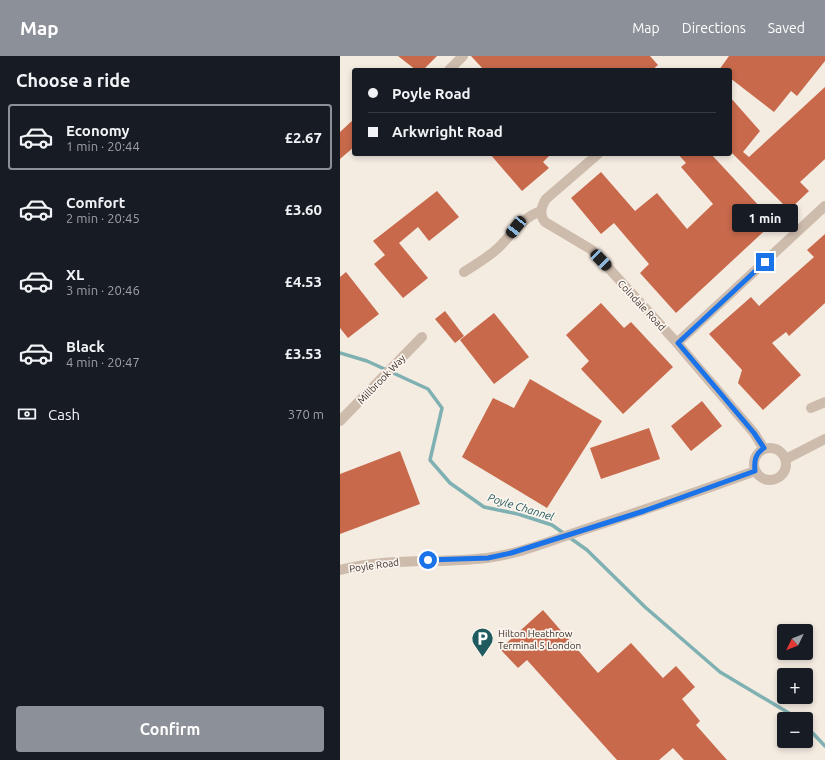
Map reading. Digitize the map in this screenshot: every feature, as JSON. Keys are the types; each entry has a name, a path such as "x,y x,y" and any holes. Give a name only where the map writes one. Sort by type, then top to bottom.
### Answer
{"street":[{"path":"451,68 463,56"},
{"path":"464,272 496,250 516,227 532,214 541,211 541,206 546,199 596,156"},
{"path":"678,343 825,206"},
{"name":"Colndale Road","path":"541,211 545,222 592,250 678,343 754,433 764,448"},
{"name":"Millbrook Way","path":"340,422 422,337"},
{"path":"811,408 825,402"},
{"path":"786,459 825,439"},
{"path":"764,448 772,448 782,452 786,459 786,470 782,476 775,480 768,481 760,477 755,471 754,461 758,452 764,448"},
{"name":"Poyle Road","path":"340,570 387,561 488,558 535,546 644,511 755,471"}],"building":[{"path":"398,56 437,56 425,68 413,68"},
{"path":"471,56 650,56 658,65 654,68 482,68"},
{"path":"729,56 825,56 825,61 797,96 791,91 774,112 732,80 732,68 720,68"},
{"path":"825,87 825,159 800,182 809,191 789,210 732,153 732,99 760,131 743,152 749,157"},
{"path":"352,121 352,149 340,159 340,132"},
{"path":"492,156 549,156 543,162 549,168 522,191"},
{"path":"680,156 713,156 774,222 676,313 640,273 649,264 614,223 601,234 571,198 601,172 635,211 657,193 687,229 713,204 681,167 686,163"},
{"path":"437,191 459,217 429,241 418,227 399,243 428,278 403,298 374,264 385,255 373,241"},
{"path":"825,234 825,303 789,336 786,332 772,343 801,375 763,410 738,383 742,370 709,334 751,297 759,306 814,257 807,250"},
{"path":"346,272 379,314 348,338 340,328 340,277"},
{"path":"601,303 624,328 631,322 673,367 623,414 581,369 589,361 566,335"},
{"path":"445,311 464,336 455,343 435,319"},
{"path":"494,313 529,357 494,384 460,340"},
{"path":"530,379 602,421 547,508 462,457 493,398 514,408"},
{"path":"702,401 722,426 691,451 671,426"},
{"path":"649,428 660,459 601,479 590,448"},
{"path":"400,451 420,504 340,534 340,474"},
{"path":"543,610 598,673 631,643 663,678 676,666 695,687 682,699 700,721 696,725 727,760 684,760 673,748 659,760 617,760 527,660 518,668 500,649"}],"waterway":[{"name":"Poyle Channel","path":"340,353 367,361 428,389 442,408 430,460 450,483 484,507 518,514 552,525 587,550 645,607 720,672 787,712"},
{"name":"Poyle Channel","path":"813,733 825,746"}],"place":[{"name":"Hilton Heathrow Terminal 5 London","path":"482,658"}],"route":[{"path":"428,560 488,558 511,553 644,511 755,471 754,461 758,452 764,448 754,433 726,402 678,343 765,262"}]}
